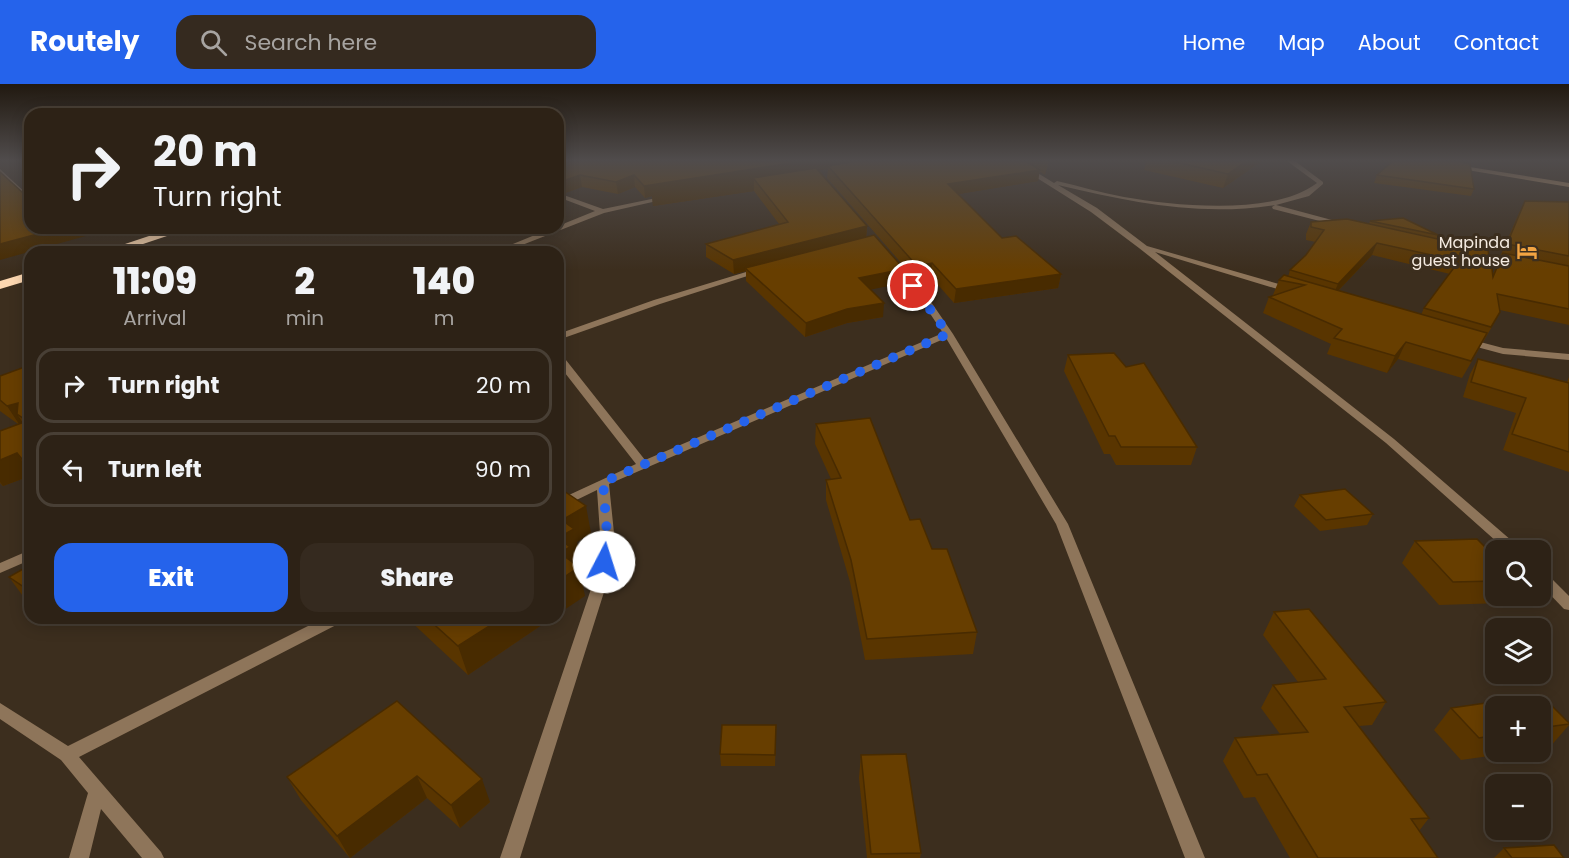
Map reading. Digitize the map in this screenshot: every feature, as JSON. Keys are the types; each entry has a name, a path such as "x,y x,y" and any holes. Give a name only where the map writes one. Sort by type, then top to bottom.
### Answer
{"highway":[{"path":"126,246 166,234"},
{"path":"0,285 24,278"}],"street":[{"path":"564,197 602,211"},
{"path":"564,226 602,211 674,197"},
{"path":"1073,197 1142,246 1390,441 1503,540"},
{"path":"1116,197 1164,205 1272,206 1353,229"},
{"path":"1272,206 1301,197"},
{"path":"512,246 543,234"},
{"path":"1142,246 1301,293"},
{"path":"882,251 926,301 948,334 1062,524 1195,858"},
{"path":"564,335 657,302 766,270"},
{"path":"564,502 603,482 948,334"},
{"path":"1460,339 1503,351 1569,357"},
{"path":"564,365 643,465"},
{"path":"510,858 598,589 607,533 603,482"},
{"path":"0,568 24,558"},
{"path":"1551,586 1569,604"},
{"path":"67,755 325,624"},
{"path":"0,710 67,755 154,858"},
{"path":"79,858 97,791"}],"building":[{"path":"0,197 24,197 24,234 38,234 0,244"},
{"path":"768,197 842,197 867,226 733,260 706,244 788,222"},
{"path":"856,197 961,197 1002,238 1016,236 1061,274 956,289 932,263 917,266"},
{"path":"1525,201 1569,202 1569,256 1507,244"},
{"path":"1403,218 1438,235 1370,221"},
{"path":"1347,219 1488,250 1489,256 1496,259 1492,269 1493,277 1503,253 1569,266 1569,309 1497,294 1500,312 1491,327 1424,308 1459,261 1377,243 1338,284 1290,270 1306,255 1324,230 1311,227 1311,222"},
{"path":"874,235 904,269 859,278 884,303 847,309 806,323 745,268"},
{"path":"1284,275 1487,333 1471,361 1406,342 1395,356 1334,338 1342,329 1269,297 1305,285 1279,280"},
{"path":"1114,353 1126,367 1144,363 1197,447 1121,447 1115,436 1109,436 1068,355"},
{"path":"1478,359 1569,383 1569,452 1512,434 1526,398 1471,382"},
{"path":"24,367 24,419 17,414 18,403 7,406 0,400 0,376"},
{"path":"870,418 910,520 920,519 932,549 947,549 977,632 867,639 851,560 826,480 841,478 816,424"},
{"path":"24,422 24,462 17,453 0,460 0,431"},
{"path":"1345,489 1373,514 1326,520 1300,495"},
{"path":"564,491 586,506 564,519"},
{"path":"564,522 574,529 564,535"},
{"path":"1477,539 1485,547 1485,581 1453,582 1415,541"},
{"path":"564,542 570,547 564,551"},
{"path":"564,556 579,567 564,577"},
{"path":"24,568 24,587 9,577"},
{"path":"1309,609 1386,702 1344,707 1429,818 1411,819 1438,858 1318,858 1267,774 1257,775 1235,738 1308,732 1273,685 1326,679 1274,612"},
{"path":"434,624 493,624 458,646"},
{"path":"397,701 482,779 451,805 417,776 337,836 287,777"},
{"path":"1485,703 1485,737 1479,738 1451,708"},
{"path":"1551,705 1569,723 1551,726"},
{"path":"722,725 776,725 775,755 720,754"},
{"path":"906,754 921,853 871,854 861,755"},
{"path":"1554,845 1564,858 1512,858 1504,848"}],"place":[{"name":"Mapinda guest house","path":"1527,251"}],"route":[{"path":"604,562 607,533 603,482 948,334 913,286"}]}
